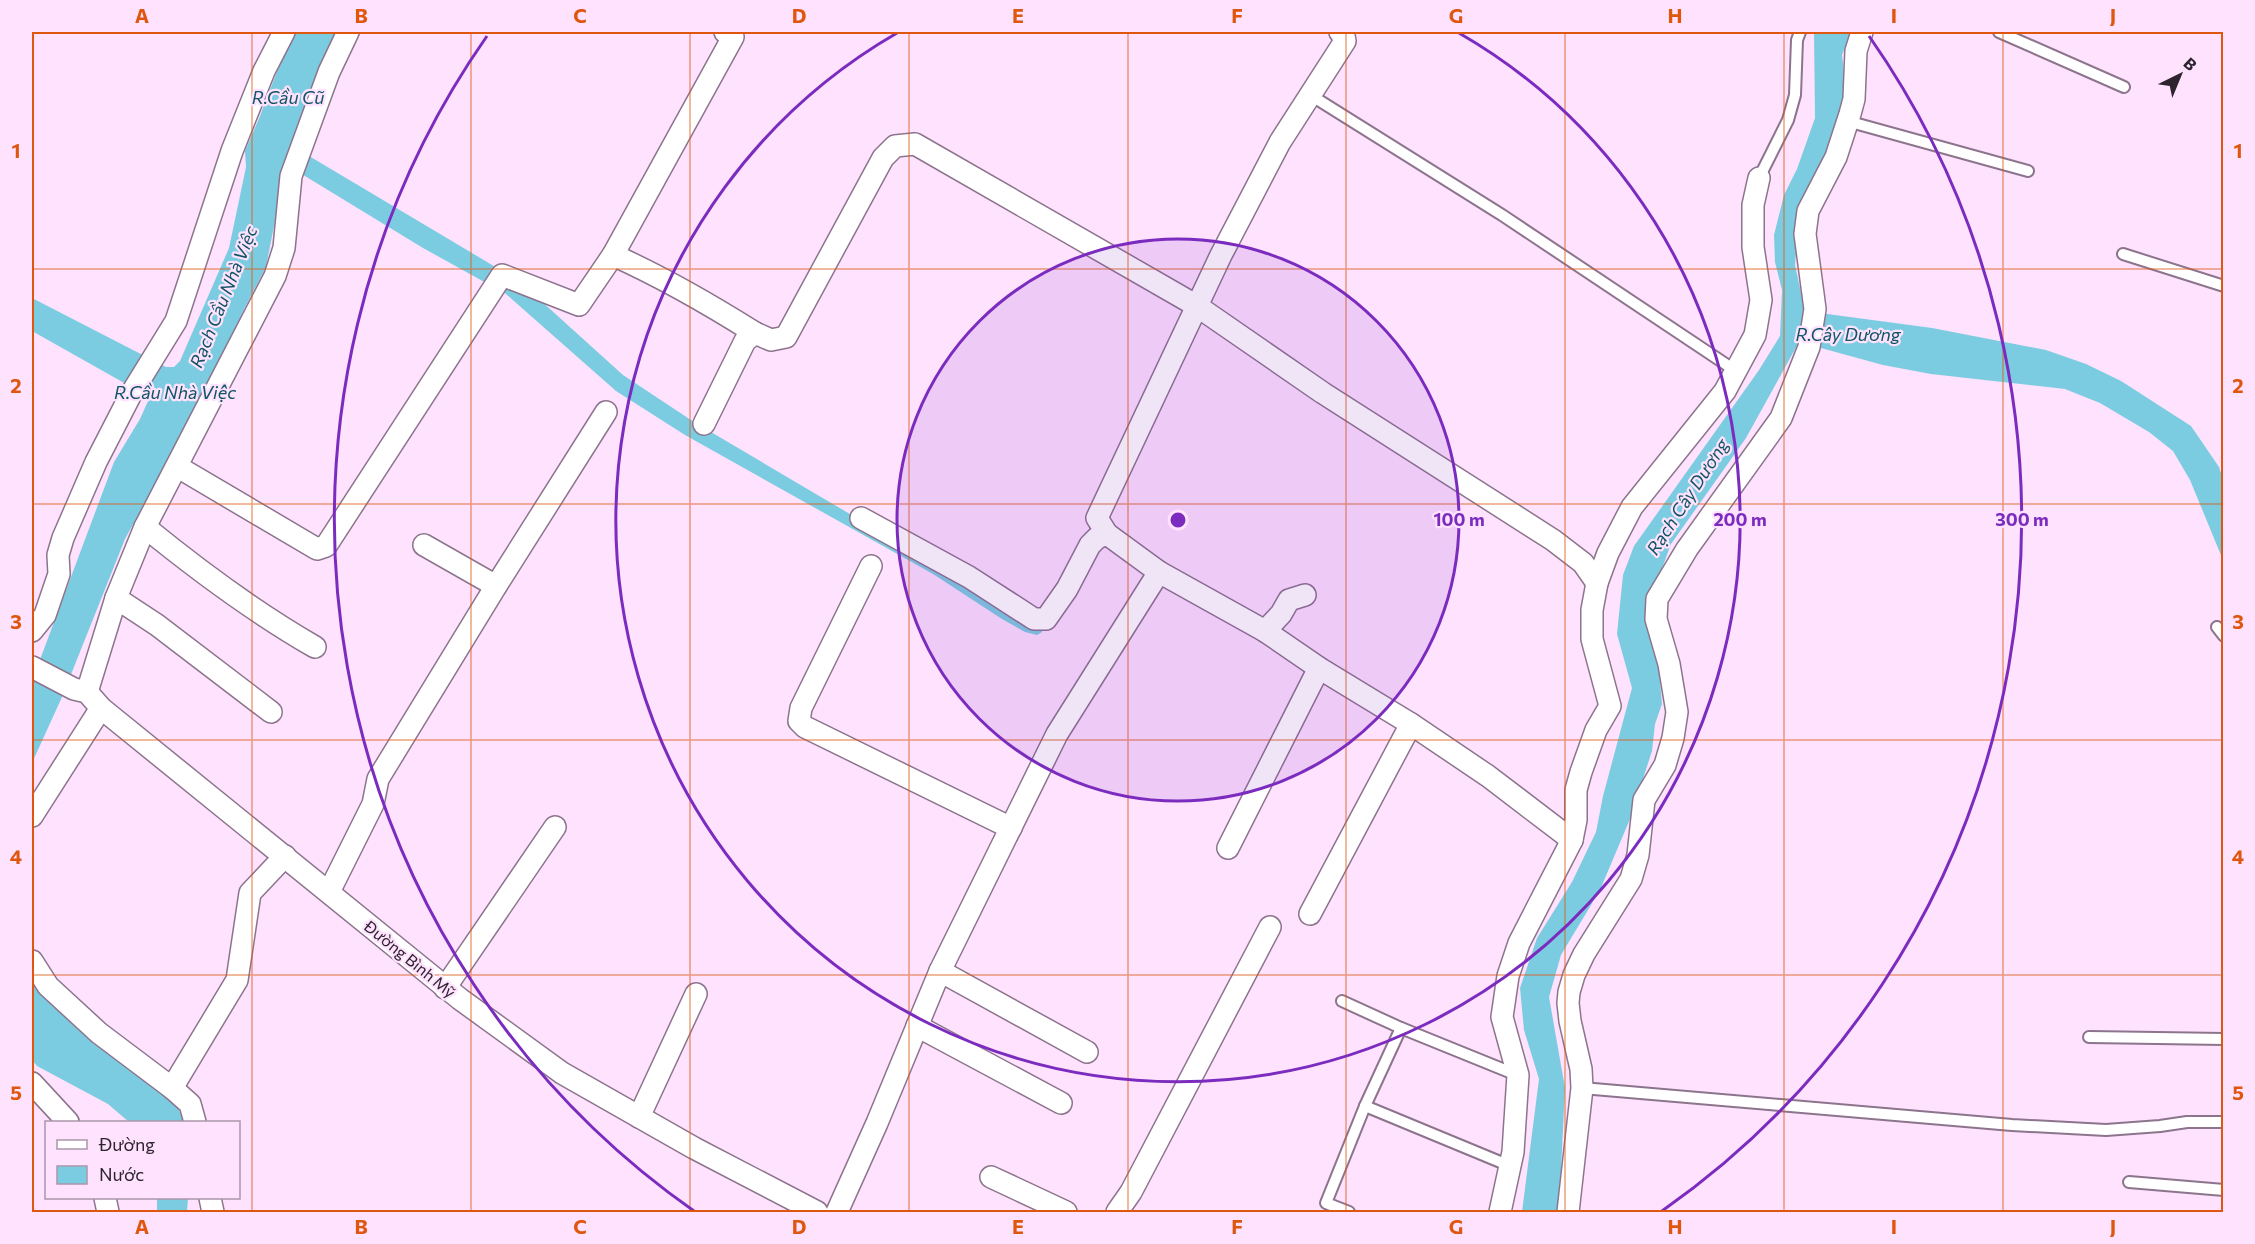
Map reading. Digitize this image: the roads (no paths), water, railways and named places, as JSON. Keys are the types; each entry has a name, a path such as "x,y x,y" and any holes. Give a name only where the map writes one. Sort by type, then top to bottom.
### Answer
{"street":[{"path":"32,631 45,615 59,574 58,555 96,462 131,393 155,358 176,321 232,151 264,71 284,32"},
{"path":"80,690 145,527 275,276 284,248 291,176 329,72 348,32"},
{"path":"178,467 317,549 326,546 502,275 579,304 613,255 733,37 725,32"},
{"path":"1340,32 1345,41 1312,96 1280,142 1221,255 1097,518 1107,534 1159,572 1265,631 1319,668 1411,724 1496,782 1572,840"},
{"path":"1568,1212 1582,1088 1581,1069 1569,1012 1569,992 1584,954 1630,879 1638,855 1644,800 1665,765 1673,738 1677,712 1669,664 1656,619 1658,599 1687,549 1781,418 1809,347 1815,309 1805,234 1808,212 1836,157 1854,99 1856,51 1862,32"},
{"path":"613,255 644,269 755,333 771,340 786,337 883,158 895,146 915,144 1197,306 1323,393 1553,540 1583,563 1597,583"},
{"path":"1500,1212 1513,1152 1518,1075 1502,1017 1508,976 1519,943 1572,840 1576,820 1576,790 1581,771 1596,730 1610,706 1592,639 1592,610 1597,583 1608,553 1632,507 1725,391 1755,335 1761,300 1753,247 1753,204 1759,178"},
{"path":"704,424 745,341 755,333"},
{"path":"328,892 373,804 378,779 606,412"},
{"path":"861,518 969,577 1034,619 1046,619 1067,589 1090,545 1097,538 1107,534"},
{"path":"145,527 205,575 280,627 315,647"},
{"path":"424,545 496,586"},
{"path":"871,566 801,708 799,721 805,727 1011,828"},
{"path":"837,1212 877,1124 940,970 1057,734 1159,572"},
{"path":"1265,631 1281,614 1289,600 1305,596"},
{"path":"116,598 157,625 271,712"},
{"name":"Đường Bình Mỹ","path":"32,667 80,690 445,988 562,1073 817,1212"},
{"path":"1228,848 1319,668"},
{"path":"32,816 101,708"},
{"path":"1310,914 1411,724"},
{"path":"445,988 555,827"},
{"path":"172,1088 237,980 250,894 285,856"},
{"path":"1117,1212 1131,1192 1270,927"},
{"path":"32,961 48,986 99,1033 190,1104 195,1121"},
{"path":"940,970 1087,1052"},
{"path":"639,1117 696,994"},
{"path":"917,1026 1061,1103"},
{"path":"32,1083 67,1121"},
{"path":"991,1178 1066,1212"}],"lane":[{"path":"1759,178 1788,120 1795,95 1797,40 1800,32"},
{"path":"2000,32 2124,87"},
{"path":"1312,96 1502,215 1736,371"},
{"path":"1847,121 2028,171"},
{"path":"2123,254 2223,286"},
{"path":"1342,1001 1401,1028 1518,1075"},
{"path":"1349,1212 1326,1203 1365,1106 1401,1028"},
{"path":"2090,1037 2223,1039"},
{"path":"1582,1088 2012,1125 2106,1130 2187,1122 2223,1122"},
{"path":"1365,1106 1510,1166"},
{"path":"2129,1182 2223,1190"}],"water":[{"name":"R.Cầu Nhà Việc","path":"292,32 338,32 299,150 519,281 623,375 694,422 1043,628 1042,632 1037,635 1025,632 933,574 685,435 616,391 506,294 423,248 300,173 284,175 266,267 244,309 214,377 125,539 62,697 32,763 32,681 114,462 148,401 142,393 32,331 32,298 166,367 174,367 180,361 229,248 246,167 245,151"},
{"name":"R.Cây Dương","path":"1814,32 1851,32 1842,55 1846,90 1828,153 1799,220 1795,265 1805,311 1932,328 2046,350 2086,364 2121,381 2191,426 2219,467 2223,479 2223,560 2190,480 2173,451 2149,432 2100,403 2065,389 1931,374 1883,365 1799,342 1746,438 1671,544 1661,571 1648,592 1645,621 1659,670 1662,704 1655,724 1652,751 1630,819 1600,890 1561,955 1549,997 1565,1088 1559,1212 1522,1212 1539,1079 1524,1030 1520,988 1537,938 1572,882 1596,832 1603,796 1632,688 1617,634 1623,575 1634,546 1759,370 1780,336 1782,290 1775,262 1774,235 1784,195 1797,169 1815,118"},
{"path":"32,975 148,1076 178,1108 184,1121 128,1121 108,1104 37,1066 32,1060"},
{"path":"157,1199 188,1199 187,1212 157,1212"}],"water label":[{"name":"R.Cầu Cũ","path":"288,98"},
{"name":"Rạch Cầu Nhà Việc","path":"224,297"},
{"name":"Rạch Cây Dương","path":"1688,497"}]}
